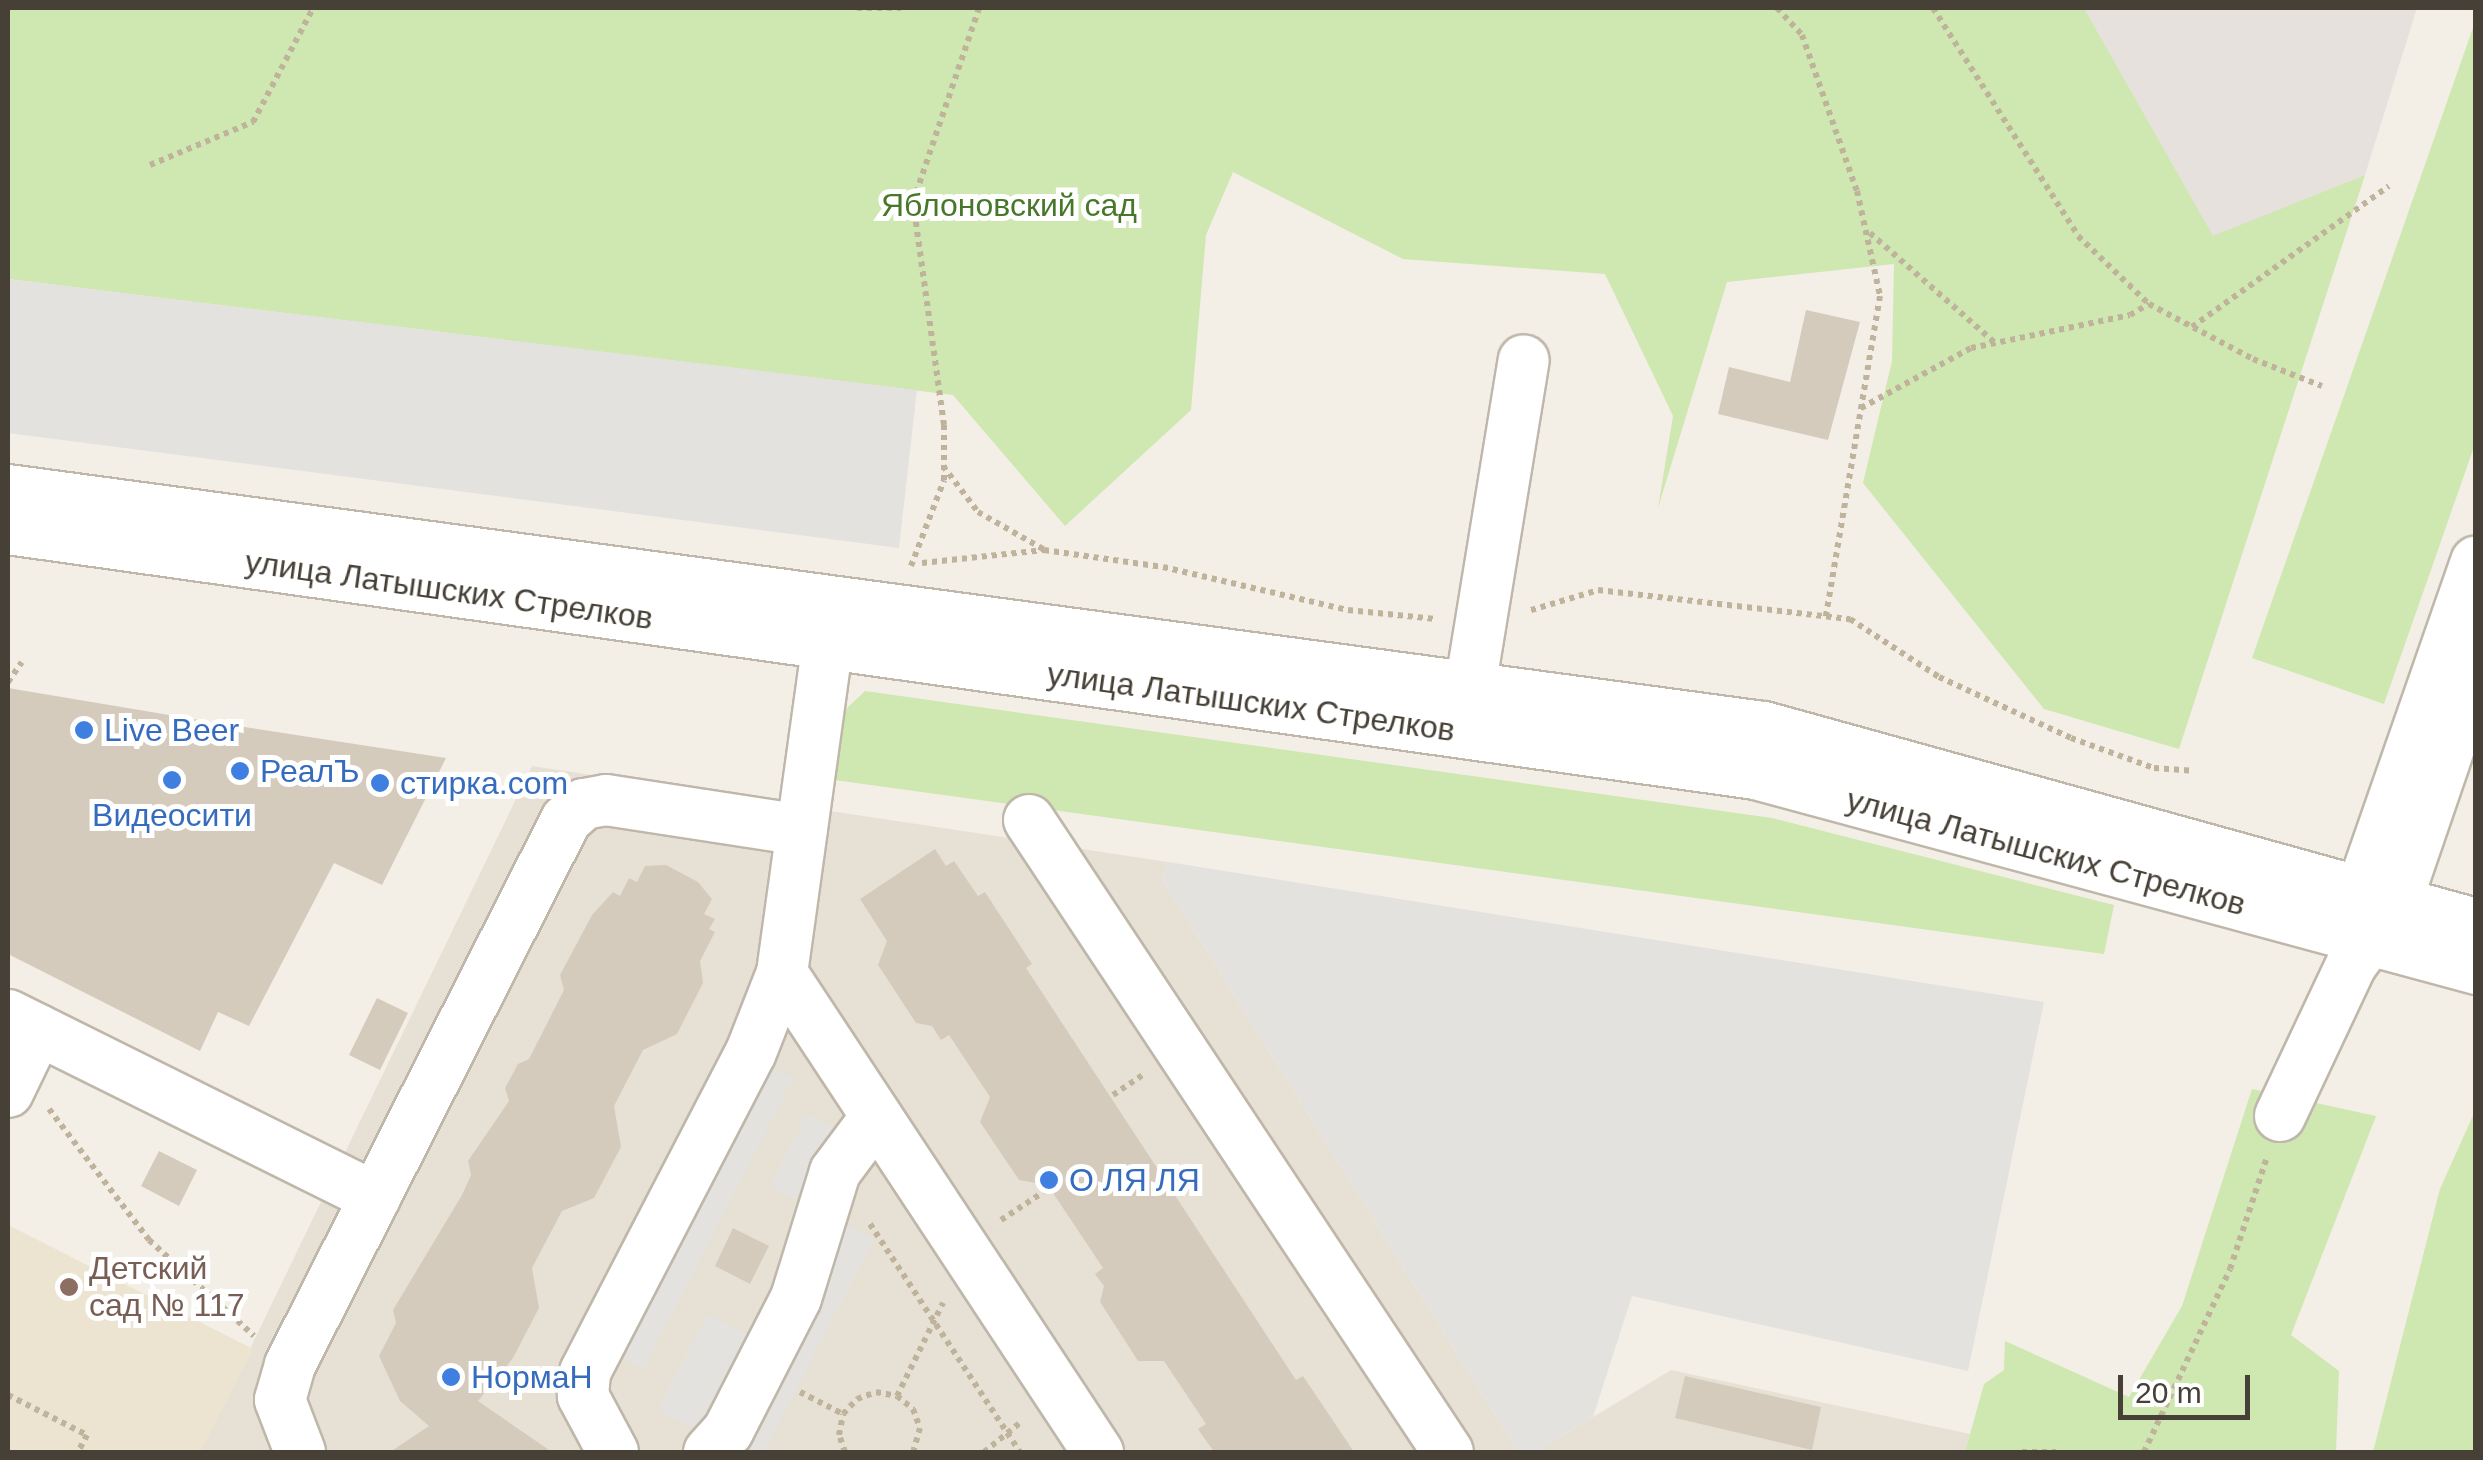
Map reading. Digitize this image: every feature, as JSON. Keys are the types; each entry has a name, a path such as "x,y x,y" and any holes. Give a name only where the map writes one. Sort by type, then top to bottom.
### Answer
{"street":[{"path":"1470,688 1524,360"},
{"name":"улица Латышских Стрелков","path":"8,490 1756,774 2374,910 2476,924"},
{"name":"улица Латышских Стрелков","path":"8,529 831,623 1470,688 1764,726 2374,910 2476,969"},
{"path":"2374,910 2476,561"},
{"path":"613,1452 584,1396 585,1372 751,1052 782,974 831,623"},
{"path":"2280,1116 2374,910 2476,670"},
{"path":"283,1446 280,1400 290,1365 566,820 584,804 606,800 802,830"},
{"path":"1029,820 1448,1452"},
{"path":"782,974 876,1117 982,1239 1098,1452"},
{"path":"18,1051 375,1198"},
{"path":"709,1452 728,1431 796,1298 835,1172 876,1117"}],"path":[{"path":"150,165 253,122 313,8"},
{"path":"858,8 900,8"},
{"path":"897,573 912,565 944,466 912,202 980,8"},
{"path":"1777,8 1802,34 1869,232 1880,296 1826,616"},
{"path":"1934,8 2061,216 2148,304 2322,386"},
{"path":"2192,327 2389,186"},
{"path":"1869,232 1994,342"},
{"path":"1860,409 1971,348 2130,315 2148,304"},
{"path":"944,466 978,512 1044,550"},
{"path":"895,563 912,565 1044,550 1163,567 1348,610 1481,624 1598,590 1850,619 1939,676 2071,738 2154,768 2194,771"},
{"path":"8,682 22,662"},
{"path":"18,1051 149,1240 228,1317 290,1365"},
{"path":"1113,1095 1128,1086"},
{"path":"2144,1452 2230,1270 2280,1116"},
{"path":"835,1172 1020,1452"},
{"path":"897,1396 934,1321 982,1239 1042,1192"},
{"path":"846,1452 839,1435 843,1414 857,1399 876,1392 897,1396 920,1428 915,1450 925,1452"},
{"path":"8,1395 87,1435 78,1452"},
{"path":"2022,1452 2056,1452"}],"shaded area":[{"path":"2084,8 2417,8 2365,175 2213,237"},
{"path":"8,279 917,390 899,548 8,433"},
{"path":"532,766 1168,862 1162,879 1518,1452 200,1452"},
{"path":"1168,862 2044,1002 1968,1371 1632,1296 1593,1417 1535,1452 1518,1452 1162,879"},
{"path":"766,1064 793,1079 643,1369 616,1354"},
{"path":"807,1114 832,1127 795,1200 770,1186"},
{"name":"Детский сад № 117","path":"8,1225 253,1349 200,1452 8,1452"},
{"path":"848,1226 874,1239 764,1452 732,1452"},
{"path":"707,1314 757,1339 708,1435 658,1410"},
{"path":"1671,1370 1970,1434 1965,1452 1535,1452"}],"green space":[{"name":"Яблоновский сад","path":"8,8 2084,8 2213,236 2365,175 2179,749 2044,709 1863,483 1892,361 1894,264 1727,282 1658,508 1673,416 1605,274 1403,259 1233,172 1206,235 1191,410 1065,526 953,395 8,279"},
{"path":"2475,22 2475,444 2384,704 2252,658"},
{"path":"865,691 1772,818 2114,905 2104,954 827,779 844,711"},
{"path":"2252,1089 2376,1116 2291,1335 2339,1371 2336,1452 1965,1452 1984,1384 2004,1370 2005,1341 2129,1397 2182,1306"},
{"path":"2475,1111 2475,1452 2373,1452 2440,1189"}],"building":[{"path":"1806,310 1860,322 1828,440 1718,414 1729,367 1790,382"},
{"path":"8,688 446,758 382,885 334,863 249,1026 218,1012 200,1051 8,954"},
{"path":"935,849 946,866 954,861 978,896 985,892 1032,964 1026,968 1296,1380 1303,1376 1354,1452 1214,1452 1198,1429 1206,1424 1164,1361 1138,1361 1100,1302 1104,1286 1095,1274 1103,1268 1051,1190 1044,1195 1036,1183 1019,1180 980,1122 990,1097 949,1035 941,1040 932,1026 916,1023 878,965 887,941 860,899"},
{"path":"666,865 698,882 712,899 704,914 715,919 709,929 715,932 700,961 703,983 677,1034 643,1050 614,1106 621,1147 594,1198 562,1211 532,1268 539,1308 513,1358 478,1401 552,1452 390,1452 429,1426 400,1401 379,1356 396,1323 393,1310 462,1195 471,1175 468,1161 509,1101 505,1088 518,1064 529,1059 564,990 560,975 592,915 613,892 620,896 629,878 637,882 645,866"},
{"path":"377,998 408,1013 380,1070 349,1055"},
{"path":"159,1151 197,1170 179,1206 141,1186"},
{"path":"733,1228 769,1246 750,1284 715,1266"},
{"path":"1685,1376 1821,1407 1812,1450 1675,1418"}],"place":[{"name":"Live Beer","path":"84,730"},
{"name":"РеалЪ","path":"240,771"},
{"name":"Видеосити","path":"172,780"},
{"name":"стирка.com","path":"380,783"},
{"name":"О ЛЯ ЛЯ","path":"1049,1180"},
{"name":"Детский сад № 117","path":"69,1287"},
{"name":"НормаН","path":"451,1377"}]}
